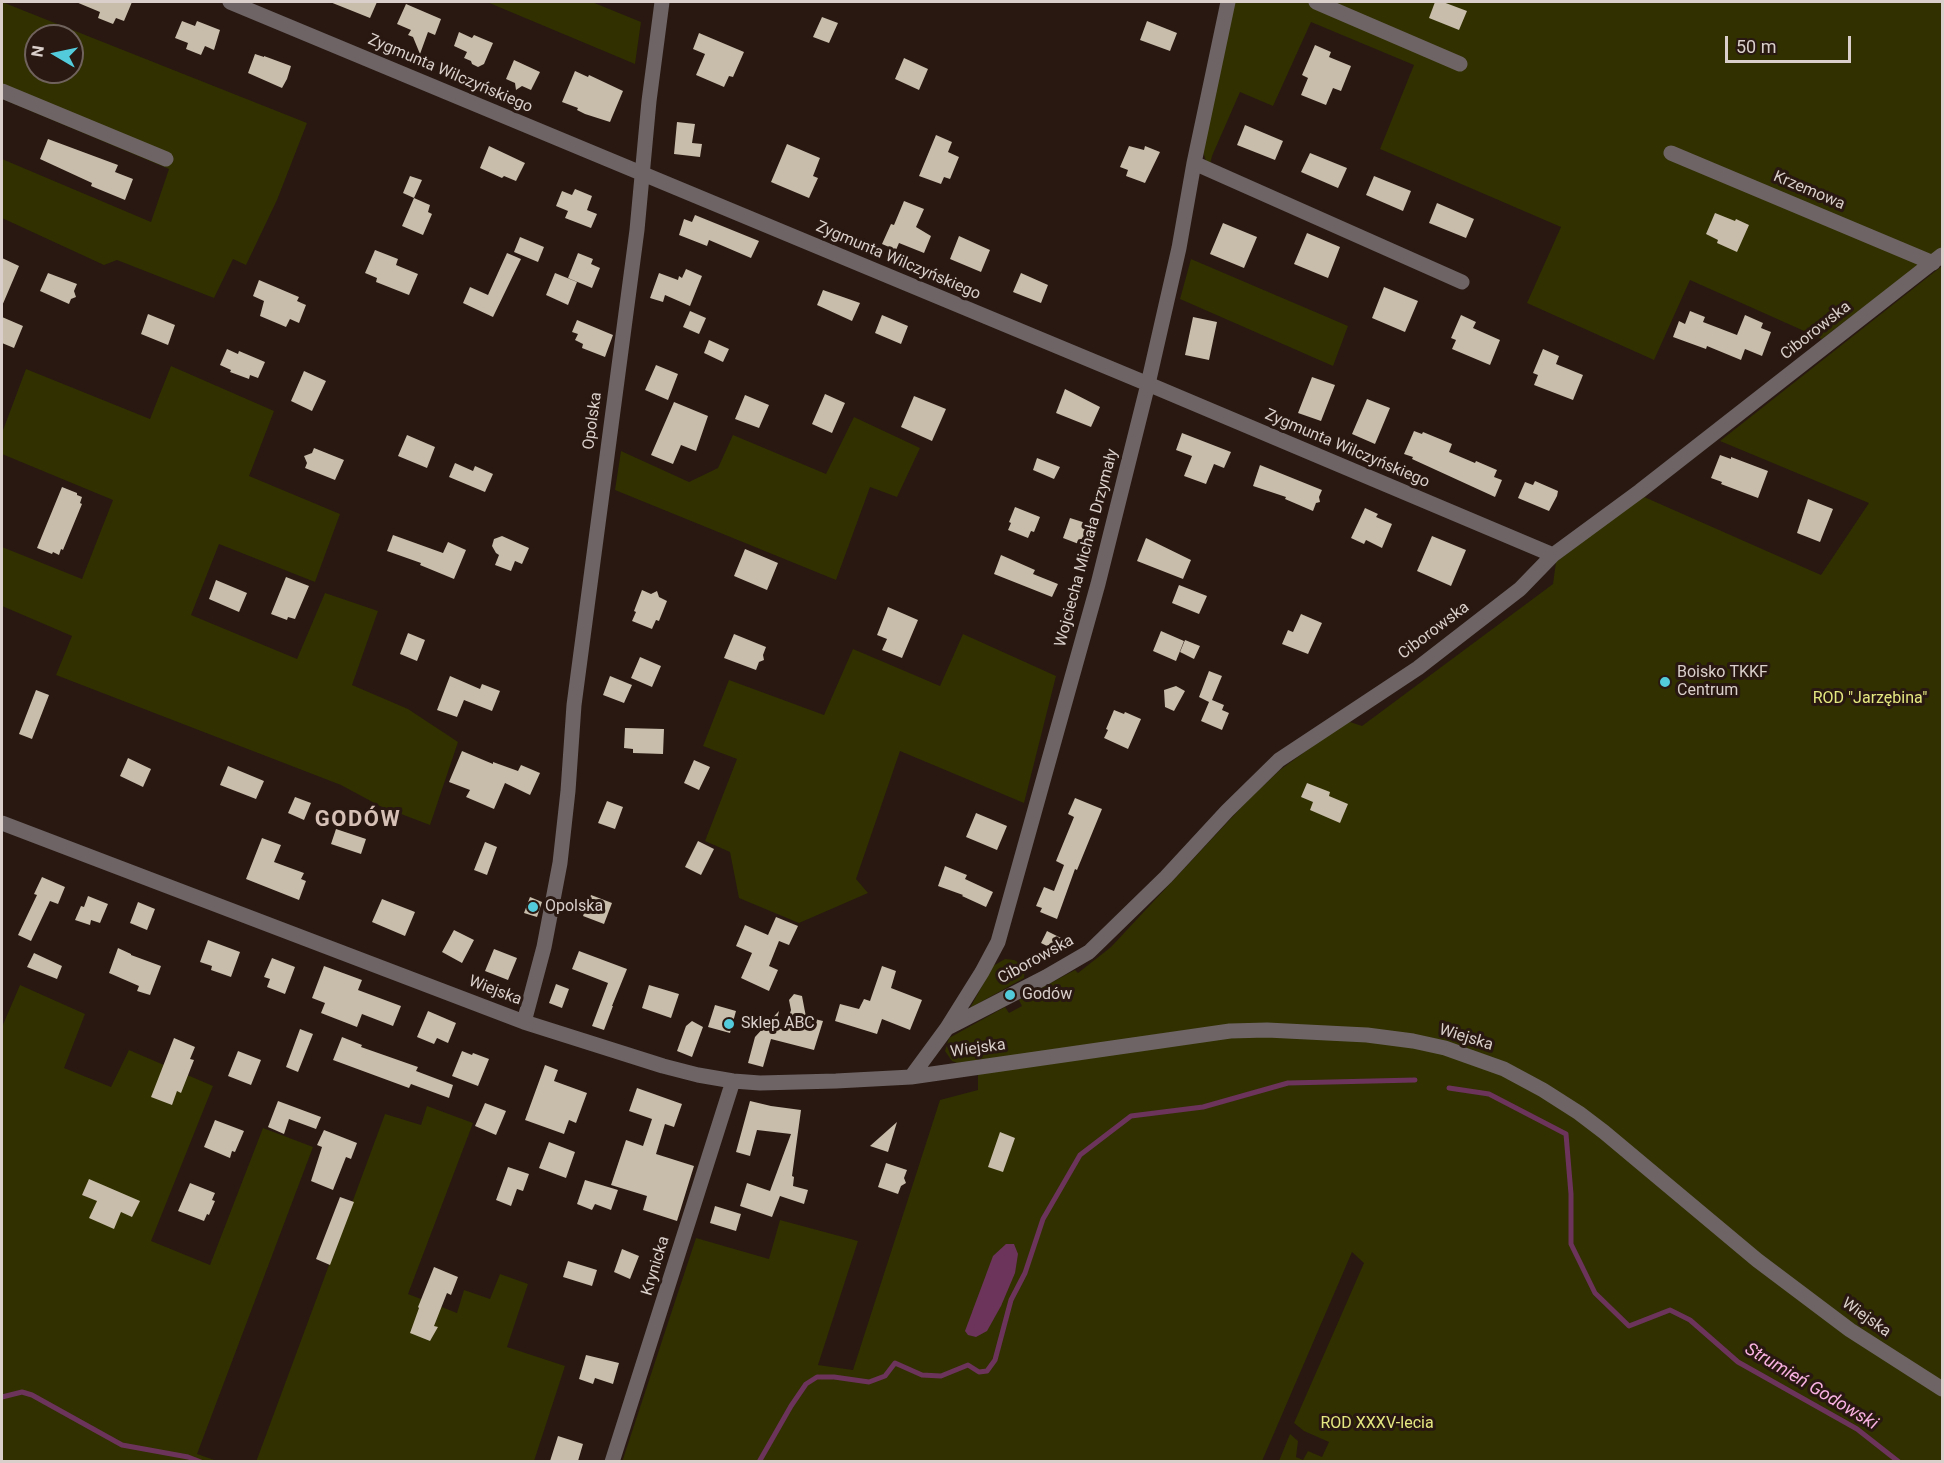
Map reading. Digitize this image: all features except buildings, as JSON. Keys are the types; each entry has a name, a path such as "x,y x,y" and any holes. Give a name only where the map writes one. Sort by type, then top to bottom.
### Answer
{"street":[{"name":"Zygmunta Wilczyńskiego","path":"230,2 1553,555"},
{"name":"Opolska","path":"524,1022 544,947 560,863 576,683 634,259 649,101 662,2"},
{"name":"Wojciecha Michała Drzymały","path":"911,1077 947,1028 998,942 1098,584 1148,384 1179,248 1227,2"},
{"path":"1316,2 1460,64"},
{"path":"2,91 166,159"},
{"name":"Krzemowa","path":"1671,153 1938,259"},
{"path":"1194,163 1462,282"},
{"name":"Ciborowska","path":"947,1028 1046,977 1089,951 1166,877 1227,811 1279,760 1418,668 1520,589 1553,555 1649,484 1938,259"},
{"name":"Wiejska","path":"2,823 524,1022 663,1066 733,1081 760,1083 911,1077 1230,1031 1268,1030 1367,1035 1445,1048 1504,1068 1579,1113 1757,1260 1850,1330 1942,1389"},
{"name":"Krynicka","path":"612,1461 733,1081"}],"green space":[{"path":"2,2 57,24 24,24 24,84 84,84 84,35 307,123 277,200 246,265 233,259 214,298 117,260 104,265 2,218 2,159 151,222 169,169 2,99"},
{"path":"487,2 592,2 641,22 635,64"},
{"path":"1235,2 1942,2 1942,247 1822,339 1690,280 1654,360 1527,303 1561,227 1380,149 1414,65 1311,22 1273,106 1240,92 1210,164 1206,161 1203,152"},
{"path":"1191,259 1348,326 1333,366 1180,299"},
{"path":"1942,266 1942,1461 1279,1461 1290,1434 1298,1441 1296,1457 1303,1460 1308,1451 1322,1457 1329,1442 1304,1431 1294,1423 1364,1263 1352,1252 1262,1461 622,1462 696,1238 769,1259 780,1220 858,1241 818,1365 853,1370 940,1100 978,1090 978,1062 957,1063 952,1061 945,1051 949,1038 1005,1007 1009,1013 1022,1006 1019,1000 1075,970 1078,973 1111,947 1250,798 1280,770 1347,721 1362,726 1553,584 1556,562 1642,496 1821,575 1869,503 1720,441"},
{"path":"171,366 274,411 249,476 340,514 315,582 219,544 191,615 297,659 325,593 378,611 352,685 408,709 458,742 430,825 380,806 341,785 56,675 72,636 2,606 2,547 82,579 113,500 2,454 2,433 26,369 150,419"},
{"path":"854,417 920,448 897,497 870,487 836,580 615,490 621,451 689,482 718,468 733,435 826,474"},
{"path":"963,634 1056,676 1024,803 900,751 856,879 868,893 799,923 739,898 730,852 705,841 737,759 703,746 729,680 824,715 853,649 940,686"},
{"path":"1005,959 1014,960 1025,966 1024,978 970,1008 993,966"},
{"path":"20,985 85,1014 64,1068 111,1087 129,1050 213,1086 151,1241 210,1265 263,1128 313,1147 197,1454 217,1461 2,1461 2,1027"},
{"path":"427,1106 473,1123 408,1294 457,1313 464,1290 490,1299 500,1274 528,1284 507,1347 565,1366 534,1461 256,1462 385,1114 421,1125"}],"shaded area":[{"path":"1006,1244 1014,1244 1018,1254 1015,1273 987,1331 976,1337 968,1335 965,1331 993,1256"}],"waterway":[{"name":"Strumień Godowski","path":"759,1462 806,1384 817,1377 869,1382 885,1376 895,1363 922,1375 941,1376 968,1365 979,1372 987,1371 995,1360 1011,1300 1025,1273 1043,1219 1080,1155 1131,1116 1203,1107 1288,1083 1415,1080"},
{"name":"Strumień Godowski","path":"1449,1088 1489,1094 1566,1134 1571,1194 1571,1244 1595,1293 1629,1326 1670,1310 1690,1320 1738,1362 1857,1429 1899,1462"},
{"name":"Strumień Godowski","path":"2,1397 22,1392 32,1395 122,1445 188,1457 201,1462"}],"place":[{"name":"Boisko TKKF Centrum","path":"1665,682"},
{"name":"Opolska","path":"533,907"},
{"name":"Godów","path":"1010,995"},
{"name":"Sklep ABC","path":"729,1024"}],"district":[{"name":"GODÓW","path":"358,820"}],"park label":[{"name":"ROD \"Jarzębina\"","path":"1870,699"},
{"name":"ROD XXXV-lecia","path":"1377,1424"}]}
